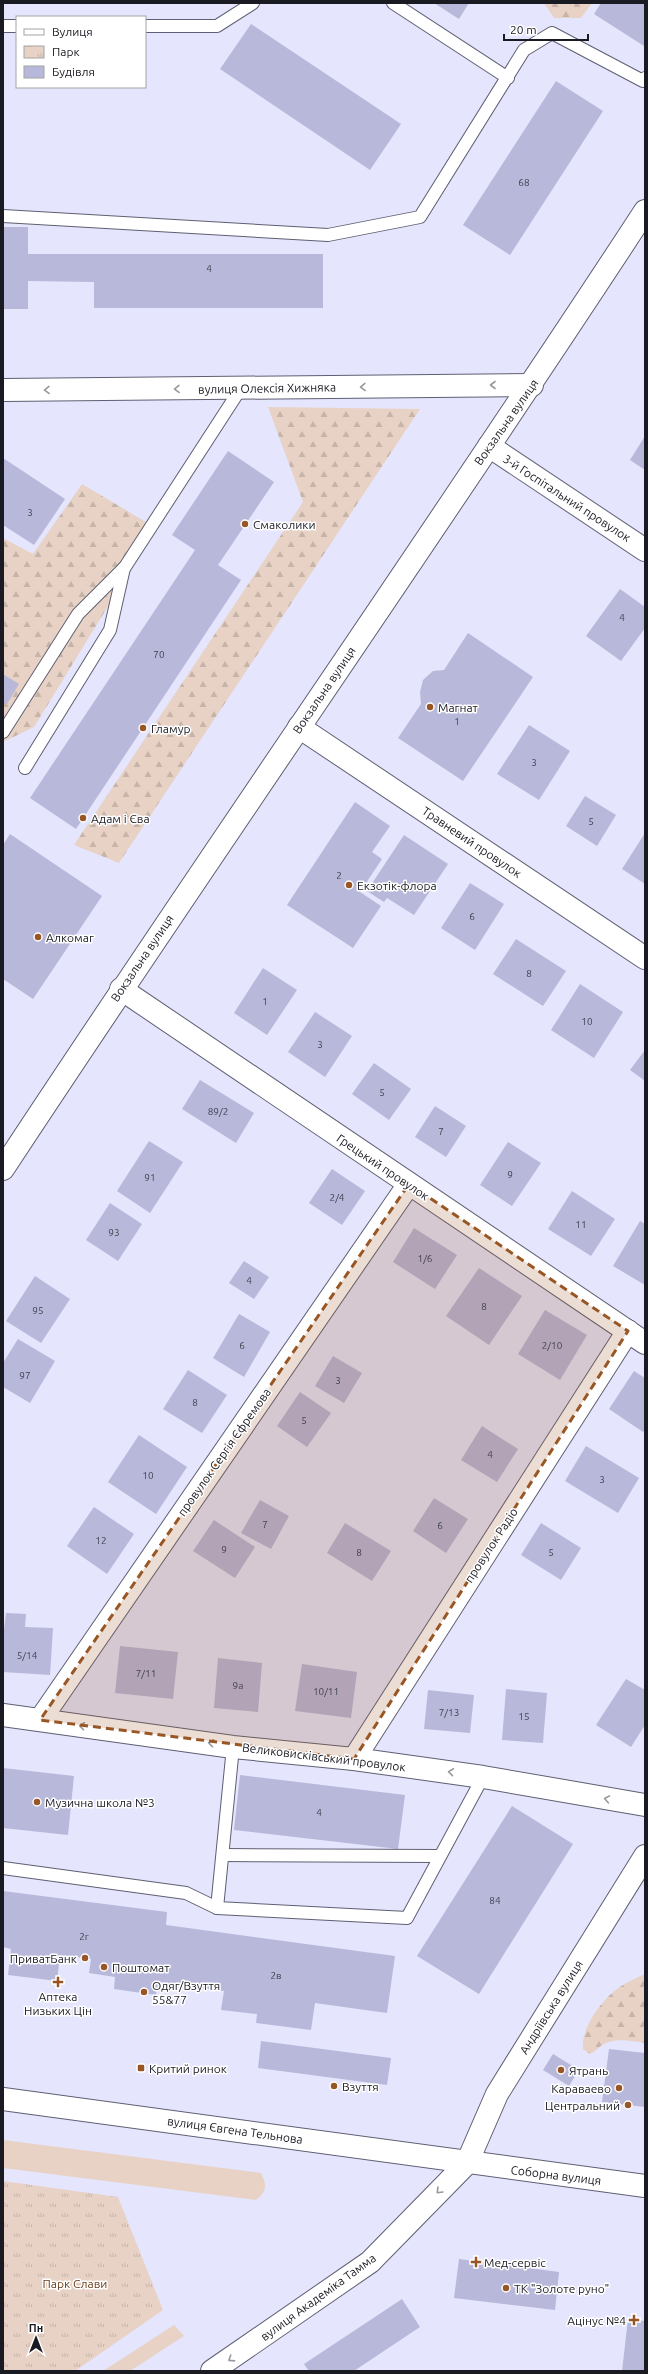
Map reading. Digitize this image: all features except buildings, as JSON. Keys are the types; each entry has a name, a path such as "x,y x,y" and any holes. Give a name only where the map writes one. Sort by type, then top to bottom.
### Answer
{"street":[{"name":"Вокзальна вулиця","path":"3,1169 121,989 489,446 532,385 645,212"},
{"name":"вулиця Олексія Хижняка","path":"3,390 532,385"},
{"name":"3-й Госпітальний провулок","path":"489,446 645,550"},
{"name":"Травневий провулок","path":"299,727 645,958"},
{"name":"Грецький провулок","path":"121,989 636,1337"},
{"name":"провулок Сергія Єфремова","path":"40,1720 409,1184"},
{"name":"провулок Радіо","path":"354,1759 636,1337"},
{"name":"Великовисківський провулок","path":"3,1715 233,1747 354,1759 483,1777 645,1805"},
{"name":"Андріївська вулиця","path":"467,2163 497,2094 645,1856"},
{"name":"вулиця Євгена Тельнова","path":"3,2099 467,2163"},
{"name":"Соборна вулиця","path":"467,2163 645,2186"},
{"name":"вулиця Академіка Тамма","path":"212,2371 370,2262 467,2163"}],"lane":[{"path":"146,26 217,26 252,3"},
{"path":"393,3 508,78"},
{"path":"4,26 16,26"},
{"path":"3,216 328,235 420,217 508,78 524,50 552,33 643,81 645,78"},
{"path":"3,732 78,614 125,567 241,388"},
{"path":"25,768 110,630 125,567"},
{"path":"217,1908 233,1747"},
{"path":"3,1868 186,1893 217,1908 407,1918 439,1856 483,1777"},
{"path":"223,1855 439,1856"}],"highlighted area":[{"path":"409,1184 628,1331 354,1759 40,1720"}],"green space":[{"path":"544,3 592,3 581,18 554,18"},
{"path":"268,407 420,409 119,863 74,845 303,502"},
{"path":"82,484 156,528 34,727 3,742 3,538 33,554"},
{"path":"645,1974 645,2043 625,2040 610,2041 590,2054 583,2049 585,2032 593,2016 605,2000 620,1987"},
{"path":"3,2140 261,2173 265,2188 256,2200 3,2168"},
{"name":"Парк Слави","path":"3,2181 118,2197 163,2310 75,2371 3,2371"},
{"path":"174,2325 184,2336 130,2371 103,2371"}],"place":[{"name":"Смаколики","path":"245,524"},
{"name":"Магнат","path":"430,707"},
{"name":"Гламур","path":"143,728"},
{"name":"Адам і Єва","path":"83,818"},
{"name":"Екзотік-флора","path":"349,885"},
{"name":"Алкомаг","path":"38,937"},
{"name":"Музична школа №3","path":"37,1802"},
{"name":"ПриватБанк","path":"85,1958"},
{"name":"Поштомат","path":"104,1967"},
{"name":"Аптека Низьких Цін","path":"58,1982"},
{"name":"Одяг/Взуття 55&77","path":"144,1992"},
{"name":"Критий ринок","path":"141,2068"},
{"name":"Ятрань","path":"561,2070"},
{"name":"Взуття","path":"334,2086"},
{"name":"Караваево","path":"619,2088"},
{"name":"Центральний","path":"628,2105"},
{"name":"Мед-сервіс","path":"476,2262"},
{"name":"ТК \"Золоте руно\"","path":"506,2288"},
{"name":"Ацінус №4","path":"634,2320"}]}
